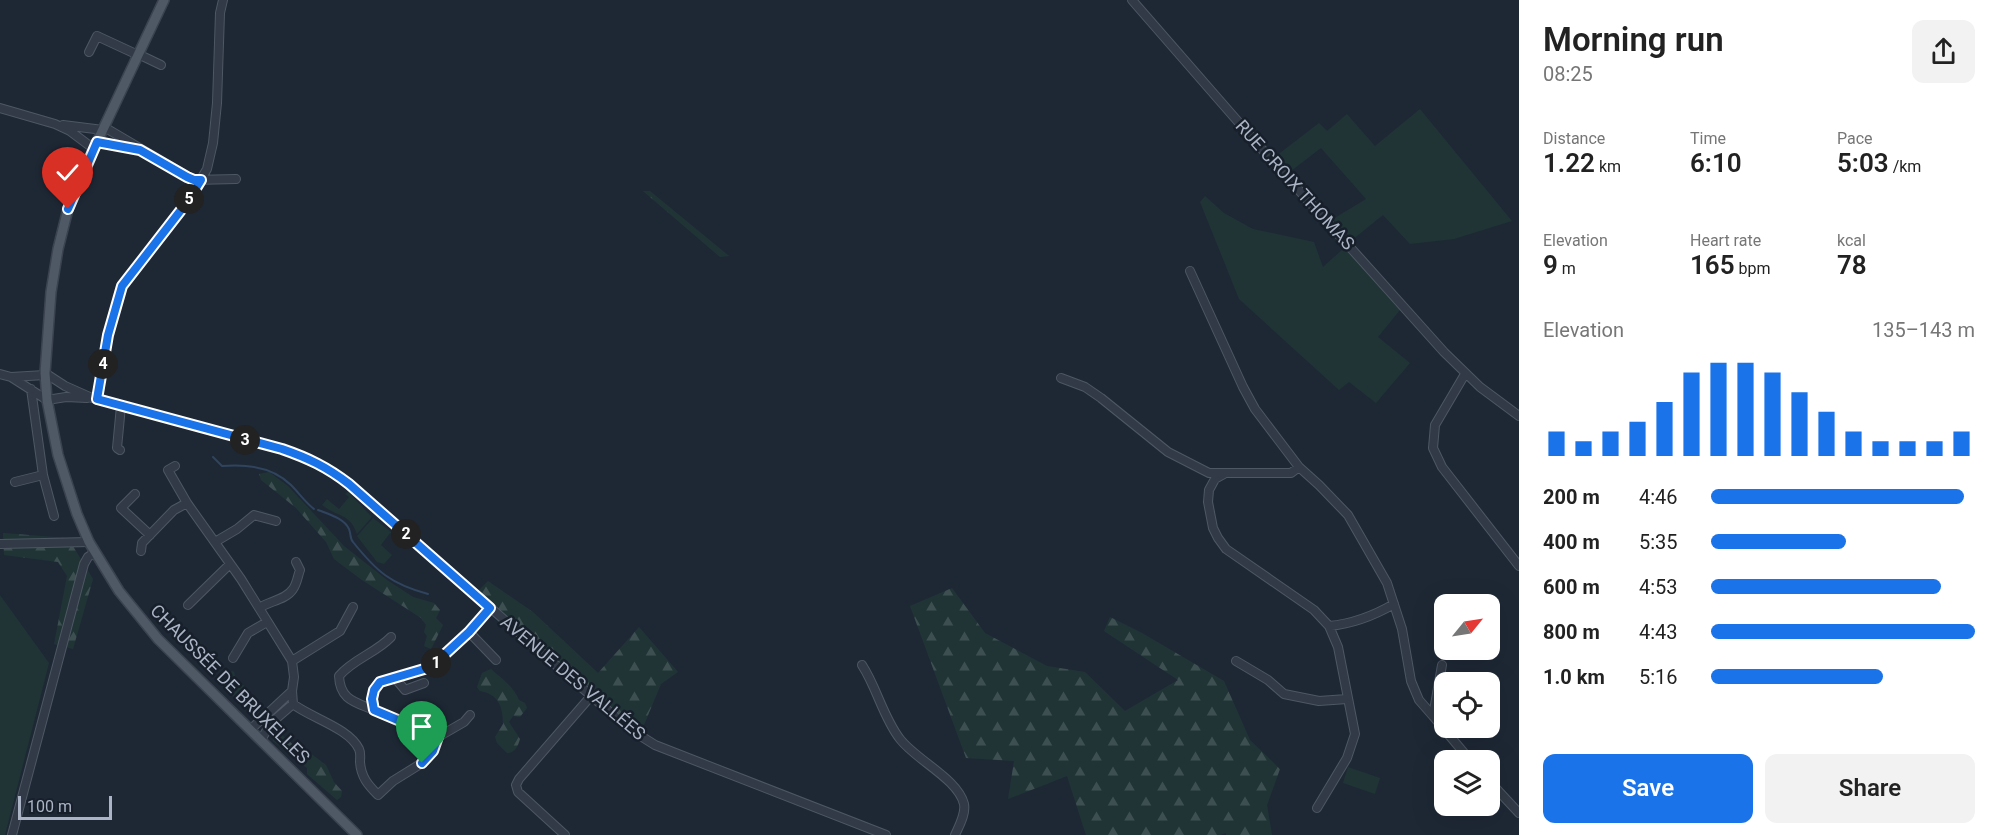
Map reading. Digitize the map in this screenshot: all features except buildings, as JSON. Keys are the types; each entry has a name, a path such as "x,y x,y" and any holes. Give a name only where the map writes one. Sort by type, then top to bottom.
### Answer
{"main road":[{"name":"CHAUSSÉE DE BRUXELLES","path":"164,0 68,209 58,249 51,292 45,374 47,400 58,455 77,514 89,542 119,591 158,639 357,835"}],"street":[{"path":"94,399 108,335 122,286 188,201 207,170 213,143 217,103 220,13 223,0"},
{"name":"RUE CROIX THOMAS","path":"1132,0 1261,148 1465,374 1519,417"},
{"path":"89,52 97,36 161,65"},
{"path":"0,108 55,124 96,146 140,150"},
{"path":"55,124 103,129 194,180 236,179"},
{"path":"1190,271 1255,409 1299,467 1348,515 1387,583 1402,629 1411,681 1419,700 1462,750"},
{"path":"0,374 11,377 47,400"},
{"path":"11,377 45,374"},
{"name":"AVENUE DES VALLÉES","path":"45,374 94,399 282,449 306,457 327,468 349,484 628,728 655,745 886,835"},
{"path":"1465,374 1435,425 1433,448 1442,467 1519,566"},
{"path":"1061,378 1085,387 1168,452 1209,473 1291,473 1299,467"},
{"path":"1458,388 1480,387"},
{"path":"31,389 43,475 54,516"},
{"name":"AVENUE DES VALLÉES","path":"47,400 66,397 94,399"},
{"path":"120,450 117,448 121,406"},
{"path":"175,466 168,470 187,502 292,661 293,704 351,738 361,750 360,765 365,781 378,795 393,781 422,763 433,751 438,737 470,716"},
{"path":"1224,474 1215,479 1209,490 1208,502 1213,528 1218,538 1226,549 1314,610 1329,626 1338,647 1354,734 1347,758 1317,808"},
{"path":"15,482 43,475"},
{"path":"135,494 121,508 150,535"},
{"path":"141,551 142,543 174,510 187,502"},
{"path":"215,542 237,529 250,512 276,520"},
{"path":"0,544 89,542"},
{"path":"12,835 84,564 94,553"},
{"path":"259,608 286,596 294,588 300,570 296,562"},
{"path":"188,605 230,564"},
{"path":"1329,626 1367,617 1394,604"},
{"path":"292,661 340,631 353,607"},
{"path":"374,710 372,699 374,690 380,682 431,667 469,632 490,608"},
{"path":"233,658 248,633 267,622"},
{"path":"469,632 495,660"},
{"path":"391,637 384,644 347,667 339,676 339,688 346,698 438,737"},
{"path":"1236,661 1268,680 1284,694 1319,701 1347,699"},
{"path":"862,665 891,726 900,738 911,751 958,791 964,803 964,811 955,835"},
{"path":"1433,716 1442,665"},
{"path":"395,678 405,690 424,683"},
{"path":"250,730 292,691"},
{"path":"565,835 518,792 516,785 591,696"},
{"path":"261,740 271,723 293,704"},
{"path":"1500,793 1519,813"}],"green space":[{"path":"1420,109 1512,221 1454,239 1410,244 1383,215 1352,240 1333,219 1366,199 1321,148 1291,171 1276,156 1319,123 1327,131 1347,114 1375,146"},
{"path":"643,191 650,191 729,256 720,257"},
{"path":"1205,196 1224,213 1253,229 1314,242 1323,267 1344,248 1400,310 1378,337 1410,363 1376,403 1349,382 1339,390 1239,299 1200,202"},
{"path":"269,472 288,486 344,546 413,597 434,603 440,610 436,618 443,625 431,649 424,646 427,636 424,632 426,625 421,618 334,559 326,542 296,508 261,480 259,474"},
{"path":"348,492 372,517 357,534 351,522 322,505 327,499 339,509 349,497 345,494"},
{"path":"373,518 395,535 390,533 381,545 392,555 384,564 377,562 357,536"},
{"path":"3,533 68,538 93,579 73,649 54,644 67,576 58,562 4,555"},
{"path":"488,581 533,612 598,673 639,627 678,672 661,684 641,732 478,591"},
{"path":"952,588 985,633 1047,666 1085,672 1125,711 1178,680 1104,631 1110,617 1224,681 1250,740 1280,769 1267,805 1272,835 1226,835 1226,833 1220,835 1086,835 1067,776 1008,799 1014,761 966,758 910,606"},
{"path":"0,595 49,663 5,835 0,835"},
{"path":"491,669 510,687 519,700 525,703 527,708 520,717 513,716 509,722 520,739 516,749 510,753 507,753 497,743 495,737 503,724 498,702 477,687 482,673"},
{"path":"232,671 236,679 249,690 255,712 250,713 222,682"},
{"path":"281,730 283,736 297,748 302,747 326,765 334,782 342,791 341,797 337,800 307,774 307,768 273,741 272,734"},
{"path":"1348,767 1380,778 1375,794 1343,783"}],"waterway":[{"path":"213,457 222,466 249,466 276,474 291,485 314,509"},
{"path":"318,510 347,525 353,542 386,576 404,586 428,594"}],"route":[{"path":"68,209 97,142 140,150 187,177 201,180 188,201 122,286 108,335 97,399 282,449 306,457 327,468 349,484 490,608 469,632 431,667 380,682 374,690 372,699 374,710 438,737 433,751 422,763"}]}
